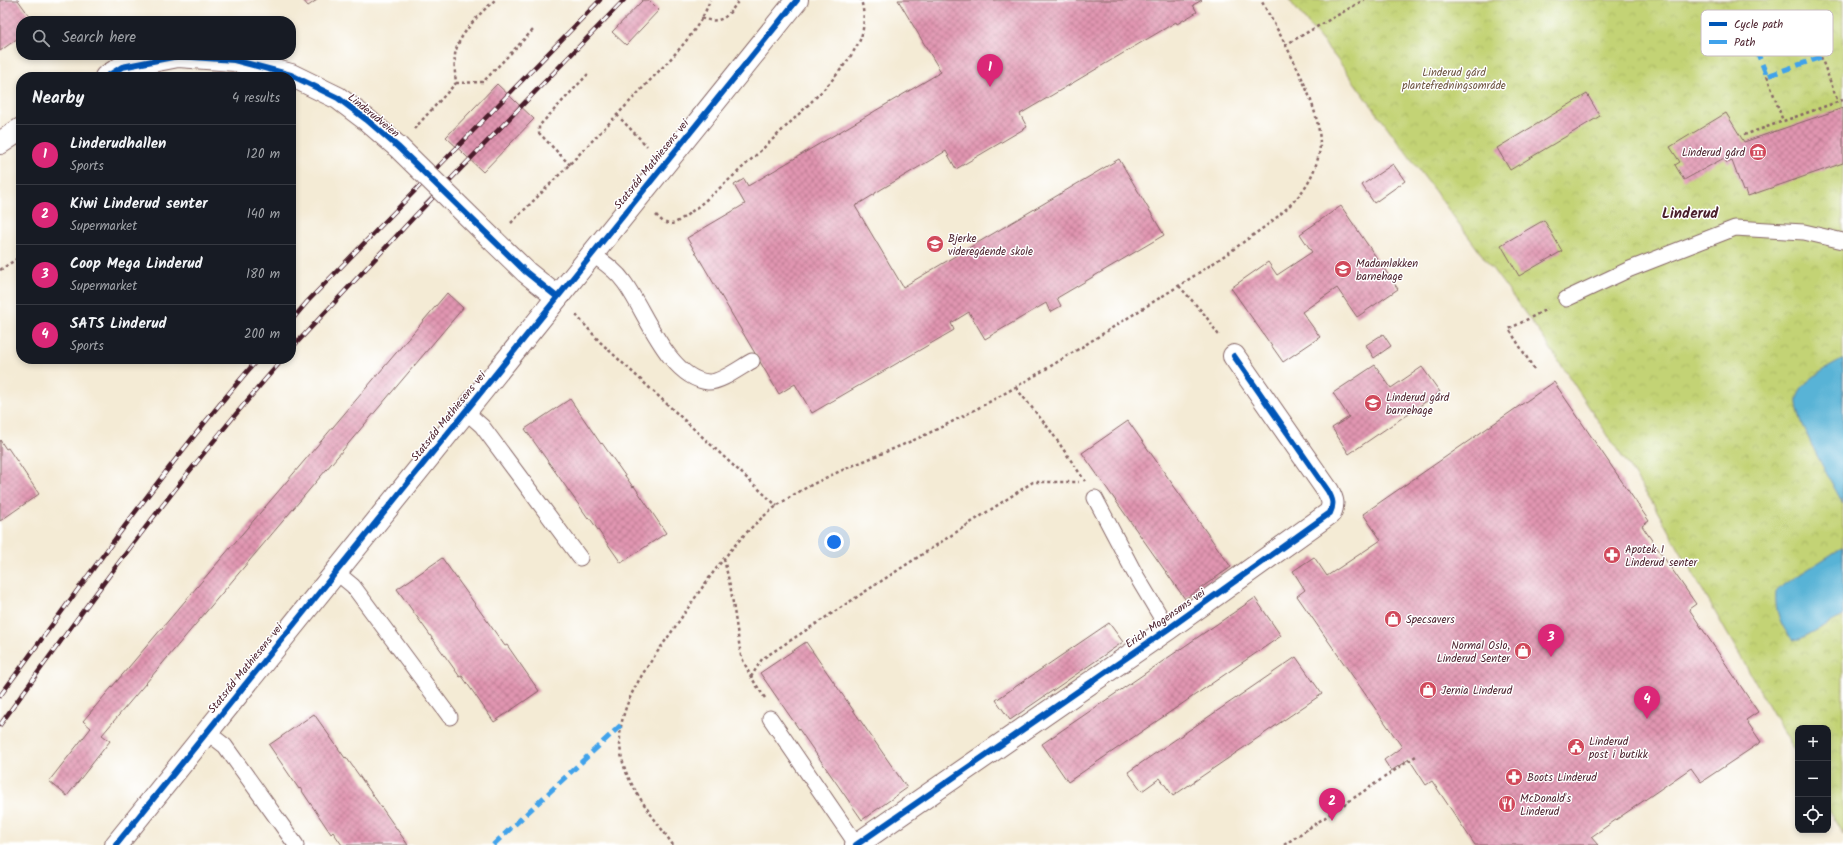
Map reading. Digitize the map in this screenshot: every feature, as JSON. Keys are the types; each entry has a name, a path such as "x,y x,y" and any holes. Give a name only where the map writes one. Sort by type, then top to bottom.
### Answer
{"street":[{"name":"Statsråd Mathiesens vei","path":"116,845 797,0"},
{"name":"Linderudveien","path":"114,72 122,67 158,60"},
{"name":"Linderudveien","path":"234,60 280,72"},
{"name":"Linderudveien","path":"296,77 338,98 368,120 398,147 526,272 557,297"},
{"path":"0,143 16,132"},
{"name":"Erich Mogensøns vei","path":"856,845 1168,629 1330,513 1333,506 1333,501 1328,491 1234,356"}],"lane":[{"path":"1566,299 1630,269 1735,228 1804,232 1843,242"},
{"path":"592,254 623,280 654,334 680,368 690,375 709,382 718,380 752,361"},
{"path":"465,411 482,426 580,558"},
{"path":"1095,498 1134,572 1168,629"},
{"path":"336,572 353,586 450,717"},
{"path":"770,718 856,845"},
{"path":"207,732 225,746 296,845"}],"path":[{"path":"398,147 456,83 455,54 458,45 467,30 495,0"},
{"path":"494,241 570,165 686,42 707,8 710,0"},
{"path":"701,18 710,21 720,20 731,11 739,0"},
{"path":"653,213 664,223 671,224 681,220 722,187 825,88 848,61 860,43 864,24 863,6 861,0"},
{"path":"673,845 633,785 624,767 620,725 627,702 639,680 724,558 777,506 808,487 930,433 1016,388 1179,286 1272,221 1294,201 1308,185 1319,153 1320,137 1316,117 1285,45 1261,0"},
{"path":"1285,45 1364,0"},
{"path":"456,83 483,82 535,28"},
{"path":"1821,57 1838,102"},
{"path":"570,165 539,133 539,126 588,74"},
{"path":"1767,76 1783,121"},
{"path":"1744,135 1843,100"},
{"path":"616,115 650,150"},
{"path":"0,270 16,259"},
{"path":"1179,286 1205,316 1234,356"},
{"path":"1534,369 1509,330 1566,299"},
{"path":"574,312 600,342 777,506"},
{"path":"751,677 762,658 1033,482 1086,482 1050,430 1016,388"},
{"path":"724,558 731,590 741,656 751,677 768,702 770,718"},
{"path":"1284,845 1416,756"}],"green space":[{"name":"Linderud gård plantefredningsområde","path":"1289,0 1843,0 1843,834 1831,813 1831,725 1795,725 1795,752 1652,502 1542,336 1340,63"}],"water":[{"path":"1843,359 1843,504 1807,435 1801,421 1797,398 1805,384 1820,372"},
{"path":"1843,547 1843,616 1800,639 1793,640 1785,630 1779,618 1776,605 1776,592 1783,585"}],"building":[{"path":"0,0 18,0 29,16 16,16 16,40 0,51"},
{"path":"303,0 317,0 308,6"},
{"path":"643,0 649,0 659,10 626,45 612,32"},
{"path":"898,0 1202,0 1193,5 1197,12 1177,24 1176,22 1020,114 1027,127 956,169 946,151 855,206 903,287 1119,159 1164,235 1057,298 1061,306 1050,312 1046,303 985,339 969,312 951,323 954,330 812,413 795,384 779,394 687,238 745,204 734,185 744,179 748,186 941,72"},
{"path":"497,84 534,119 483,172 446,137"},
{"path":"1587,94 1600,116 1510,170 1497,148"},
{"name":"Linderud gård","path":"1843,108 1843,163 1748,196 1746,190 1743,191 1732,161 1727,163 1724,158 1684,180 1675,165 1680,162 1670,147 1726,113 1744,142"},
{"path":"1393,164 1405,181 1374,203 1362,185"},
{"path":"1341,206 1398,289 1357,317 1337,288 1302,312 1320,337 1283,362 1231,288 1268,262 1277,275 1312,252 1300,234"},
{"path":"1544,220 1562,251 1519,276 1501,245"},
{"path":"447,293 463,308 102,735 110,741 67,796 49,781 91,728 83,721"},
{"path":"1383,334 1391,346 1374,358 1366,345"},
{"path":"1375,365 1391,388 1422,367 1440,392 1349,454 1332,428 1349,417 1333,393"},
{"path":"1554,382 1649,521 1642,526 1696,604 1689,609 1758,712 1746,720 1761,742 1701,782 1691,768 1591,837 1598,845 1475,845 1432,781 1426,785 1409,759 1391,771 1384,760 1402,747 1297,596 1305,590 1293,571 1314,557 1327,576 1381,540 1363,514"},
{"path":"570,399 601,444 602,443 633,487 634,486 666,533 621,563 525,429"},
{"path":"1128,421 1231,567 1185,599 1082,453"},
{"path":"0,440 6,449 8,448 39,494 0,521"},
{"path":"442,558 505,646 507,645 539,691 494,722 462,676 460,677 397,589"},
{"path":"1255,598 1281,636 1068,782 1042,744"},
{"path":"1109,623 1123,642 1010,720 996,700"},
{"path":"806,642 907,788 862,820 760,673"},
{"path":"1296,657 1322,694 1173,796 1160,778 1142,791 1128,772"},
{"path":"314,714 408,845 342,845 333,832 331,834 269,745"}],"railway":[{"path":"296,315 600,0"},
{"path":"296,344 415,216 624,0"},
{"path":"0,696 94,567 190,441 254,364"},
{"path":"0,725 102,585 172,493 279,364"}],"marked path":[{"path":"1759,56 1767,76 1821,56"},
{"path":"493,845 621,725"}],"cycle path":[{"path":"116,845 797,0"},
{"path":"114,72 122,67 158,60"},
{"path":"234,60 280,72"},
{"path":"296,77 338,98 367,120 398,147 526,272 557,297"},
{"path":"856,845 1168,629 1330,513 1332,502 1328,491 1234,356"}],"place":[{"name":"Linderudhallen","path":"990,87"},
{"name":"Linderud gård","path":"1758,152"},
{"name":"Bjerke videregående skole","path":"935,244"},
{"name":"Madamløkken barnehage","path":"1343,269"},
{"name":"Linderud gård barnehage","path":"1373,403"},
{"name":"Apotek 1 Linderud senter","path":"1612,555"},
{"name":"Specsavers","path":"1393,619"},
{"name":"Normal Oslo, Linderud Senter","path":"1523,651"},
{"name":"Coop Mega Linderud","path":"1551,657"},
{"name":"Jernia Linderud","path":"1428,690"},
{"name":"SATS Linderud","path":"1647,719"},
{"name":"Linderud post i butikk","path":"1576,747"},
{"name":"Boots Linderud","path":"1514,777"},
{"name":"McDonald's Linderud","path":"1507,804"},
{"name":"Kiwi Linderud senter","path":"1332,821"}],"district":[{"name":"Linderud","path":"1690,213"}]}
